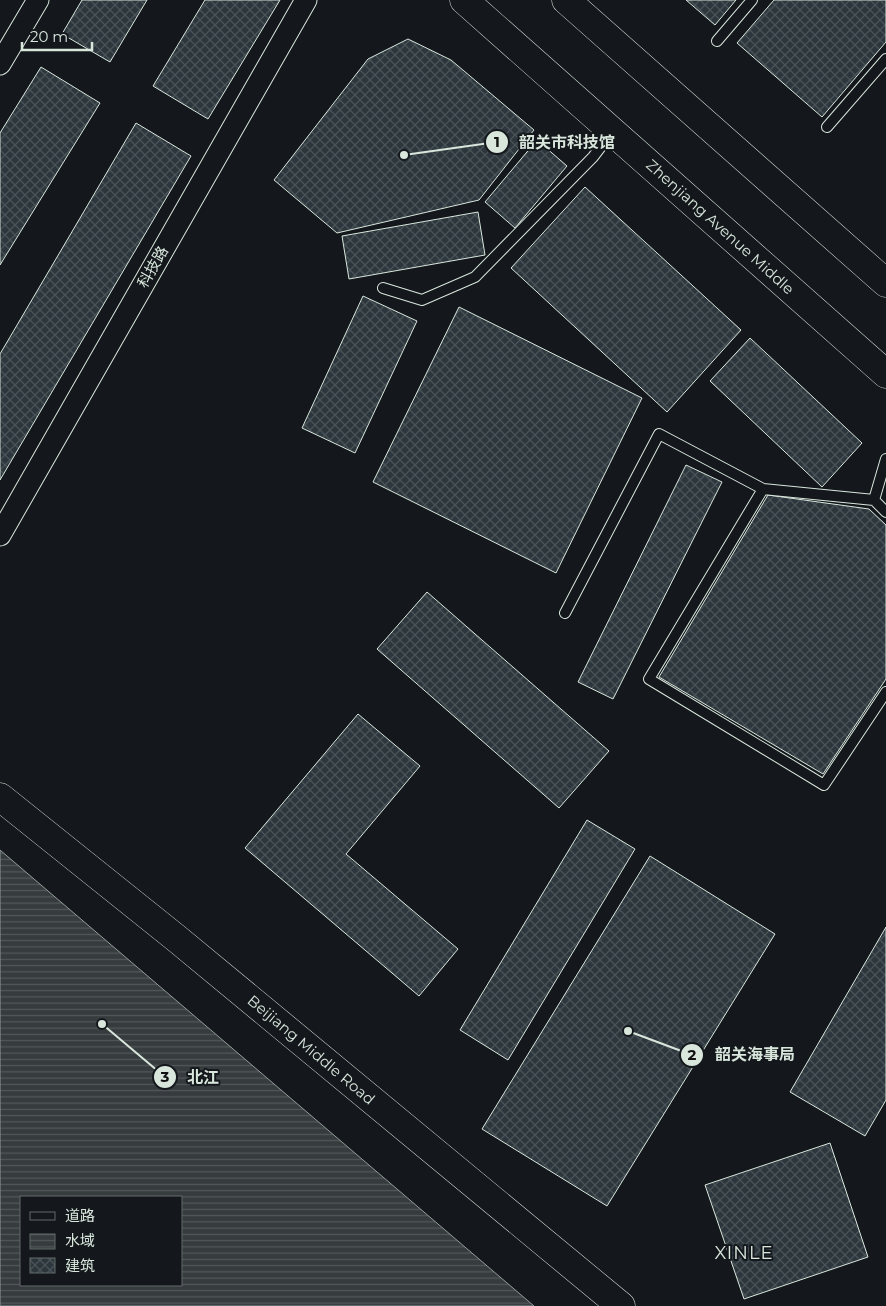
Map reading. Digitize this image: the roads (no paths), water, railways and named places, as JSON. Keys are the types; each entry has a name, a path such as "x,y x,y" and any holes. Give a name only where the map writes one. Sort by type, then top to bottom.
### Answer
{"main road":[{"name":"Zhenjiang Avenue Middle","path":"464,0 886,374"},
{"path":"566,0 886,283"},
{"name":"Beijiang Middle Road","path":"0,796 184,944 621,1306"}],"street":[{"path":"0,64 38,0"},
{"name":"科技路","path":"0,535 306,0"}],"lane":[{"path":"717,41 752,0"},
{"path":"827,127 886,59"},
{"path":"383,288 422,300 475,277 593,157 613,131"},
{"path":"565,613 659,434 763,489 874,500 886,512"},
{"path":"874,500 886,459"},
{"path":"763,489 649,679 824,785 886,692"}],"water":[{"path":"0,850 534,1306 0,1306"}],"place":[{"name":"韶关市科技馆","path":"404,155"},
{"name":"北江","path":"102,1024"},
{"name":"韶关海事局","path":"628,1031"}],"district":[{"name":"XINLE","path":"744,1253"}]}
